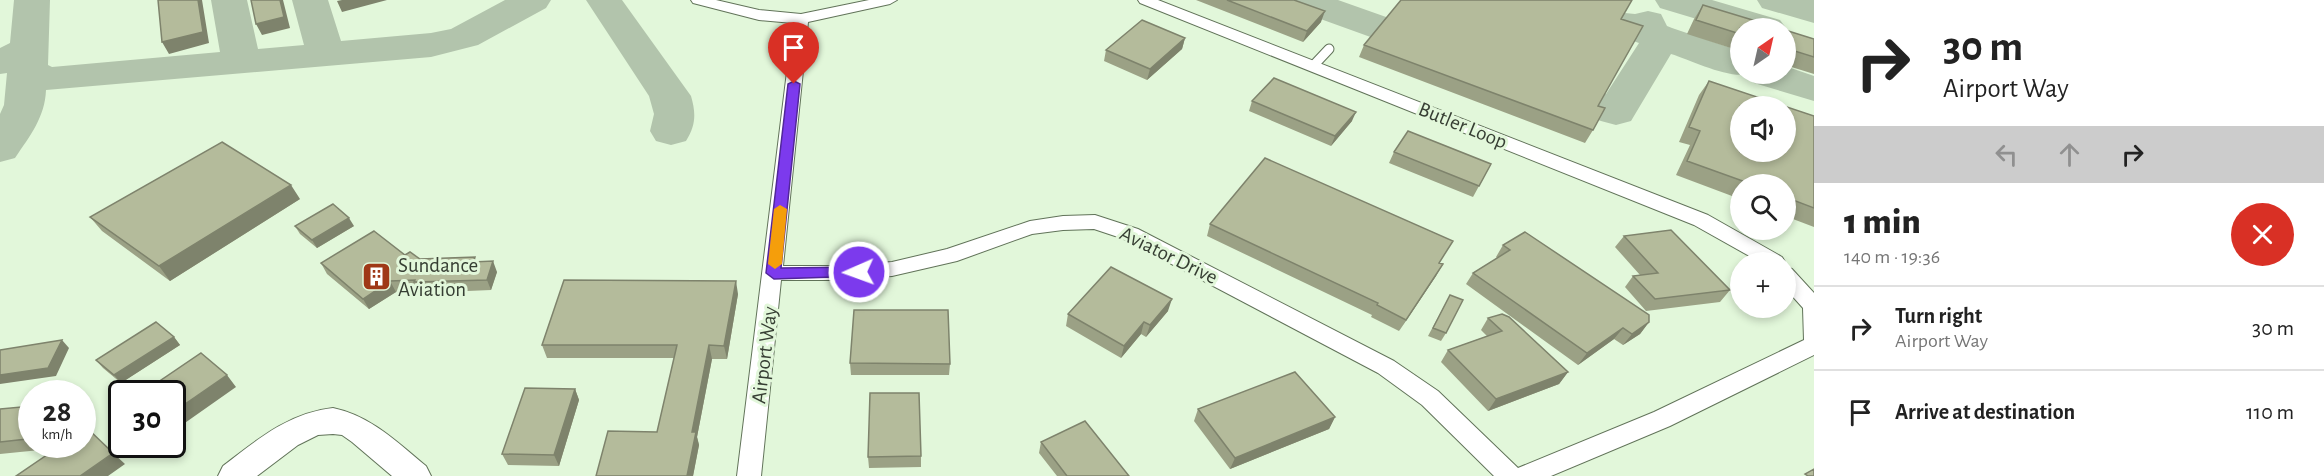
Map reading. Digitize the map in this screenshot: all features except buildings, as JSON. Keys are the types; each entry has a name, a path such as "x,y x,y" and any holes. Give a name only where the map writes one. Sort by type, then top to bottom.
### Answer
{"street":[{"path":"698,0 759,15 801,19 890,0"},
{"name":"Butler Loop","path":"1145,0 1701,220 1757,252"},
{"name":"Airport Way","path":"749,476 774,273 801,19"},
{"name":"Aviator Drive","path":"774,273 846,273 892,269 950,256 1030,228 1095,222 1131,234 1386,367 1430,398 1510,476"},
{"path":"1796,287 1813,306 1814,339"},
{"path":"1525,476 1672,414 1814,345"},
{"path":"234,476 285,438 309,425 335,421 351,425 415,476"}],"lane":[{"path":"1313,66 1329,49"}],"taxiway":[{"path":"27,68 32,0"},
{"path":"229,0 241,62"},
{"path":"310,0 326,54"},
{"path":"326,54 431,45 464,37 533,0"},
{"path":"604,0 670,96 675,114 671,131"},
{"path":"1303,0 1440,49"},
{"path":"1550,0 1659,37"},
{"path":"1673,0 1733,18"},
{"path":"1775,0 1814,12"},
{"path":"1625,24 1641,26 1648,22 1649,31 1659,37"},
{"path":"1537,83 1616,112 1661,38 1659,37"},
{"path":"1659,37 1730,61"},
{"path":"27,68 24,63 17,60 1,62 23,52 29,44"},
{"path":"241,62 326,54"},
{"path":"27,68 38,76 62,78 241,62"},
{"path":"0,148 16,125 25,105 27,68"},
{"path":"1796,83 1814,89"}],"slow traffic":[{"path":"775,264 780,209"}],"place":[{"name":"Sundance Aviation","path":"377,277"}],"route":[{"path":"794,84 774,273 859,272"}]}
